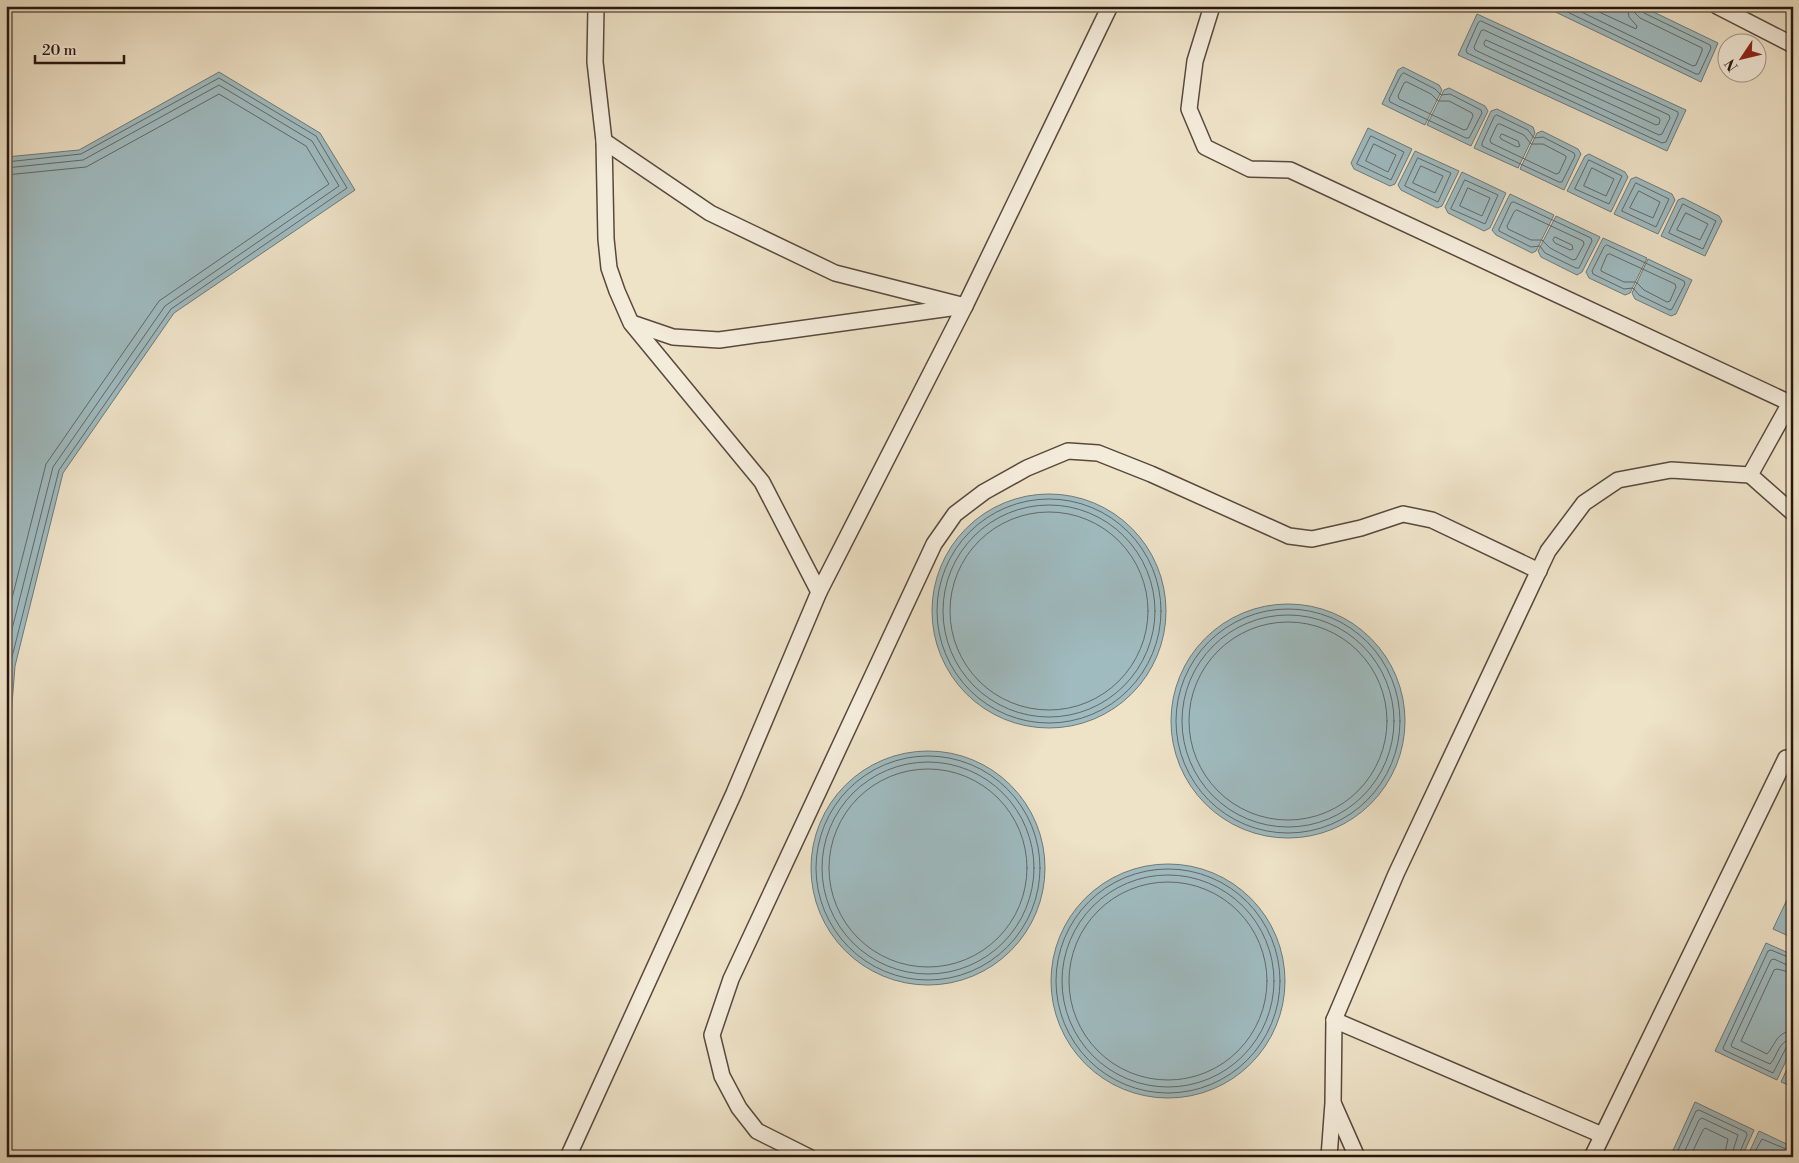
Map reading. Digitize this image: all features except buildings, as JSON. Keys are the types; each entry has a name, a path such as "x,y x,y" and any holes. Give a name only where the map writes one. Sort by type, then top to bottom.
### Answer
{"lane":[{"path":"596,6 595,62 604,141 606,239 609,268 617,292 631,323 762,482 818,592"},
{"path":"568,1157 734,793 818,592 965,306 1110,6"},
{"path":"1212,6 1195,61 1189,109 1204,147 1250,169 1290,170 1791,399 1750,475"},
{"path":"1717,6 1793,45"},
{"path":"604,141 710,213 835,273 965,306"},
{"path":"631,323 673,337 718,340 965,306"},
{"path":"809,1157 757,1131 738,1108 722,1076 712,1035 731,979 934,544 956,514 962,509 984,492 1027,468 1068,452 1098,454 1151,474 1290,536 1312,539 1361,528 1403,514 1432,520 1539,571"},
{"path":"1329,1157 1333,1103 1334,1020 1396,874 1548,551 1584,503 1618,480 1671,470 1750,475 1793,514"},
{"path":"1592,1157 1786,758"},
{"path":"1334,1020 1602,1135"},
{"path":"1333,1103 1357,1157"}],"water":[{"path":"1543,6 1641,6 1716,42 1716,48 1701,82"},
{"path":"1477,14 1686,110 1667,151 1458,55"},
{"path":"1403,67 1439,85 1442,90 1425,125 1382,104 1398,70"},
{"path":"219,72 320,133 355,190 174,313 63,473 15,666 6,781 6,157 79,150"},
{"path":"1449,88 1485,106 1488,111 1471,146 1427,125 1444,90"},
{"path":"1497,109 1533,127 1535,133 1518,168 1474,148 1491,111"},
{"path":"1368,128 1412,149 1395,184 1390,186 1354,169 1351,163"},
{"path":"1542,131 1578,149 1581,154 1564,190 1520,169 1537,133"},
{"path":"1415,151 1459,171 1442,206 1437,208 1401,190 1398,185"},
{"path":"1589,154 1625,172 1628,177 1611,212 1567,191 1585,156"},
{"path":"1462,172 1506,193 1490,228 1484,231 1448,213 1445,207"},
{"path":"1636,177 1672,194 1675,200 1658,234 1614,214 1631,179"},
{"path":"1510,194 1554,215 1536,251 1532,253 1496,235 1492,230"},
{"path":"1683,198 1719,216 1722,221 1705,256 1661,236 1678,200"},
{"path":"1556,216 1600,237 1582,272 1577,275 1541,257 1538,251"},
{"path":"1603,238 1647,258 1630,293 1625,295 1589,278 1586,272"},
{"path":"1648,259 1692,280 1676,314 1671,316 1635,299 1632,293"},
{"path":"1037,494 1061,494 1083,499 1104,507 1132,528 1153,556 1164,588 1166,611 1164,634 1153,666 1132,694 1104,715 1083,723 1061,728 1037,728 1015,723 994,715 975,702 958,685 945,666 937,645 932,623 932,599 937,577 945,556 958,537 975,520 994,507 1015,499"},
{"path":"1276,604 1300,604 1322,609 1343,617 1371,638 1392,666 1403,698 1405,721 1403,744 1392,776 1371,804 1343,825 1322,833 1300,838 1276,838 1254,833 1233,825 1214,812 1197,795 1184,776 1176,755 1171,733 1171,709 1176,687 1184,666 1197,647 1214,630 1233,617 1254,609"},
{"path":"916,751 940,751 962,756 983,764 1011,785 1032,813 1043,845 1045,868 1043,891 1032,923 1011,951 983,972 962,980 940,985 916,985 894,980 873,972 854,959 837,942 824,923 816,902 811,880 811,856 816,834 824,813 837,794 854,777 873,764 894,756"},
{"path":"1156,864 1180,864 1202,869 1223,877 1251,898 1272,926 1283,958 1285,981 1283,1004 1272,1036 1251,1064 1223,1085 1202,1093 1180,1098 1156,1098 1134,1093 1113,1085 1094,1072 1077,1055 1064,1036 1056,1015 1051,993 1051,969 1056,947 1064,926 1077,907 1094,890 1113,877 1134,869"},
{"path":"1793,887 1793,938 1773,929"},
{"path":"1766,943 1793,955 1793,1046 1777,1080 1715,1051"},
{"path":"1793,1056 1793,1087 1781,1082"},
{"path":"1695,1102 1754,1130 1742,1157 1670,1157"},
{"path":"1759,1131 1793,1147 1793,1157 1747,1157"}]}
